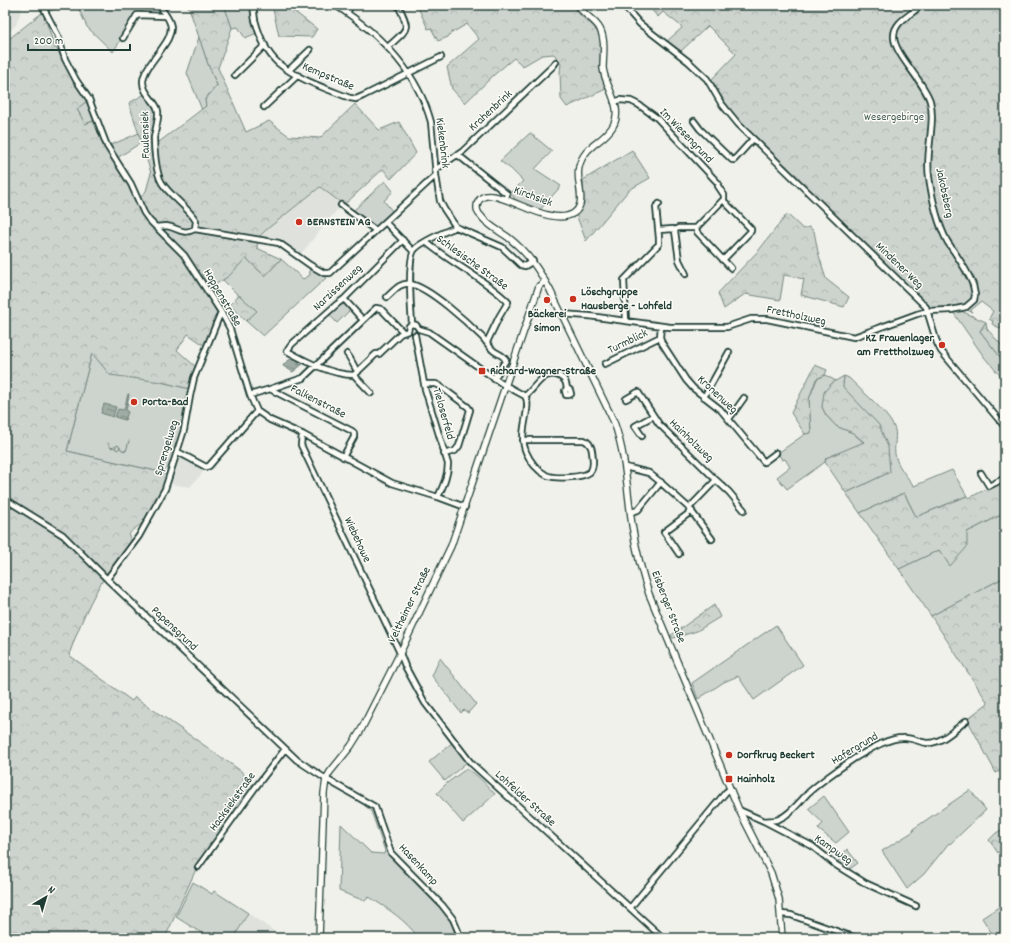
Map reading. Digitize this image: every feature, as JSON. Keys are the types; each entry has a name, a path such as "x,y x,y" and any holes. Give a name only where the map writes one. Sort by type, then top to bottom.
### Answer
{"main road":[{"name":"Kirchsiek","path":"545,281 533,261 519,246 485,221 478,211 478,202 484,196 493,195 524,208 551,216 566,216 576,211 581,202 578,177 579,164 588,149 612,128 616,114 614,102 604,74 602,33 596,24 584,14 578,5"},
{"name":"Eisberger Straße","path":"545,281 614,422 620,438 638,561 649,594 730,789 771,873 779,899 782,938"},
{"name":"Veltheimer Straße","path":"320,938 324,793 326,779 357,737 400,653 451,546 539,286 545,281"}],"street":[{"name":"Hoppenstraße","path":"44,5 44,9 58,36 65,59 76,80 89,99 107,146 131,184 144,213 184,254 221,312 233,338 250,395 257,410 270,420 302,434 392,483 438,497 464,507"},
{"name":"Faulensiek","path":"159,5 170,22 171,32 148,68 143,82 146,92 158,109 154,149 159,175 162,183 182,205 191,212 196,221 195,229"},
{"name":"Kempstraße","path":"253,5 255,21 265,45 278,62 314,84 350,98 356,99 409,74 441,56"},
{"name":"Kiekenbrink","path":"336,5 378,37 388,47 402,63 422,98 431,122 440,201 456,227"},
{"path":"347,13 351,5"},
{"path":"388,47 403,33 406,27 407,22 398,5"},
{"name":"Mindener Weg","path":"623,5 640,24 680,54 707,79 722,103 739,125 926,307 937,343 941,350 1005,427"},
{"name":"Jakobsberg","path":"921,5 896,28 894,43 929,97 932,115 928,168 934,200 942,231 972,281 975,295 974,300 964,308 928,311"},
{"path":"123,38 137,15 166,16"},
{"path":"235,75 265,45"},
{"path":"289,70 310,50"},
{"name":"Krahenbrink","path":"195,229 279,243 324,273 330,273 436,172 475,140 556,62"},
{"path":"264,107 298,75"},
{"name":"Im Wiesengrund","path":"614,102 620,100 631,101 657,118 718,185 724,195 723,200"},
{"path":"694,121 700,129 732,160 734,160 753,139"},
{"path":"458,155 507,194 506,200"},
{"path":"659,230 696,228 723,200 751,229 751,231 723,260"},
{"path":"626,321 624,280 659,244 656,207 659,204"},
{"path":"341,205 375,230"},
{"path":"385,222 413,251"},
{"path":"156,227 166,226 182,232 190,232 195,229"},
{"path":"408,331 409,326 412,324 411,260 413,251 426,242 456,227 502,247 521,265 526,266 533,261"},
{"path":"696,228 697,232 731,268"},
{"path":"675,230 679,260 686,274"},
{"name":"Narzissenweg","path":"316,365 287,351 292,344 337,304 344,300 403,240"},
{"name":"Schlesische Straße","path":"426,242 435,251 487,285 508,302 487,342"},
{"path":"387,297 400,285 411,284 444,304 473,328 494,351 504,356 506,360 505,364 494,379"},
{"path":"344,300 363,320"},
{"path":"403,332 380,308 374,309 316,365 342,375 356,373 403,332 408,331 415,335 418,333 419,329"},
{"name":"Frettholzweg","path":"561,314 661,326 726,327 751,319 767,319 854,338 928,311"},
{"name":"Sprengelweg","path":"107,579 139,536 167,483 178,452 186,422 192,387 221,312"},
{"path":"412,324 416,324 419,329 429,332 505,386 526,396 528,403 524,424 523,440 524,447 529,458 539,470 545,474 558,478 584,475 592,469 592,448 588,442 584,440 523,440"},
{"path":"660,337 661,326"},
{"name":"Tieloserfeld","path":"415,335 424,384 448,464 448,471 438,497"},
{"name":"Turmblick","path":"605,364 660,337"},
{"name":"Kronenweg","path":"660,337 662,343 686,380 704,397 720,409 764,462 776,453"},
{"path":"704,397 729,352"},
{"path":"347,354 351,359 356,373 371,393"},
{"name":"Falkenstraße","path":"250,395 303,378 316,365"},
{"path":"526,396 540,380 551,374 561,377 566,382 567,388"},
{"path":"424,384 436,384 440,386 470,410 459,446 455,450 444,454"},
{"name":"Falkenstraße","path":"270,389 352,431 354,433 354,437 343,457"},
{"name":"Hainholzweg","path":"626,399 638,392 658,424 729,492 744,510"},
{"path":"729,419 744,398"},
{"path":"178,452 206,467 209,466 257,410"},
{"name":"Hainholzweg","path":"642,436 635,426 653,416"},
{"name":"Wiebehowe","path":"302,434 301,445 400,653"},
{"path":"624,467 649,473 661,482 691,510 712,539"},
{"path":"981,473 989,486 1005,478"},
{"name":"Hainholzweg","path":"680,554 664,532 691,510 716,480"},
{"path":"630,512 638,510 661,482"},
{"name":"Papensgrund","path":"5,499 63,536 297,760 326,779"},
{"name":"Lohfelder Straße","path":"400,653 405,666 425,703 471,763 663,938"},
{"name":"Hafergrund","path":"764,821 777,820 783,817 810,791 855,758 873,748 898,738 913,739 926,743 934,742 947,736 966,721"},
{"name":"Hacksiekstraße","path":"198,867 285,748"},
{"name":"Hasenkamp","path":"326,779 375,807 390,853 454,920 461,938"},
{"path":"630,908 730,789"},
{"name":"Kampweg","path":"739,810 812,846 836,865 865,883 916,906"},
{"path":"781,914 790,915 856,938"}],"shaded area":[{"path":"5,5 23,5 16,25 5,35"},
{"path":"320,187 342,204 300,255 272,240 259,237 266,230"},
{"path":"182,456 206,469 190,487 171,484 179,457"},
{"path":"248,913 284,938 234,938"}],"green space":[{"path":"47,5 77,5 43,12"},
{"path":"77,5 139,5 145,15 131,24 113,52 87,27"},
{"path":"188,5 224,5 232,28 218,68 246,132 269,121 289,136 320,138 355,104 379,130 399,122 416,153 391,179 383,169 344,205 320,187 258,238 257,248 281,259 265,276 246,258 229,276 210,288 206,293 217,313 204,345 188,334 177,350 196,367 190,389 161,382 110,375 92,353 67,451 169,474 152,510 142,523 130,533 129,536 132,542 107,574 90,603 69,655 132,701 135,697 241,771 254,787 197,867 165,938 5,938 5,42 43,12 54,45 88,100 77,109 85,124 96,120 106,147 130,184 137,201 146,191 151,173 129,103 145,94 156,108 158,130 156,139 159,142 206,106 205,100 217,85 208,64"},
{"path":"224,5 249,5 257,33 245,38 238,27 232,28"},
{"path":"272,5 296,5 295,12 317,29 312,37 279,36"},
{"path":"417,5 573,5 578,13 592,25 598,33 601,46 600,68 606,89 567,107 561,99 561,64 554,54 542,55 523,66 514,58 465,103 452,89 447,67 479,39 467,24 450,34 448,37 438,41 431,28 428,29"},
{"name":"Wesergebirge","path":"647,5 1005,5 1005,331 992,324 993,321 989,319 993,311 981,302 971,310 972,312 964,306 929,308 756,139 741,123 725,102 711,80 736,54 708,26 681,51 667,41 682,28 681,26 663,12 658,17"},
{"path":"199,37 217,85 205,99 206,106 202,110 187,73"},
{"path":"88,100 96,120 85,124 77,109"},
{"path":"139,133 142,142 114,160 106,147"},
{"path":"530,133 552,151 535,169 561,186 539,211 514,201 514,197 510,194 523,181 500,161"},
{"path":"632,150 650,178 629,190 586,241 576,214 584,204 583,180"},
{"path":"385,181 393,191 384,201 393,212 377,227 375,227 353,211"},
{"path":"787,214 803,229 809,227 814,231 818,252 826,279 849,297 844,307 801,295 804,279 784,275 780,300 745,294 724,309 718,293 759,250"},
{"path":"246,258 265,276 281,259 303,279 310,275 309,265 327,277 263,336 246,321 256,310 223,280"},
{"path":"239,295 257,311 246,321 229,305"},
{"path":"342,302 350,310 337,323 328,313"},
{"path":"961,311 986,322 980,331 1001,358 1005,357 1005,381 984,357 953,312"},
{"path":"986,322 987,329 1005,349 1005,357 1001,358 980,331"},
{"name":"Porta-Bad","path":"92,353 161,382 190,389 186,415 169,474 67,451"},
{"path":"815,365 827,370 825,375 816,379 809,399 811,433 805,434 791,413"},
{"path":"825,375 836,381 822,407 826,415 836,426 853,433 864,443 826,458 825,462 787,489 777,477 790,467 785,459 782,460 778,453 805,434 811,432 809,399 817,379"},
{"path":"844,376 849,378 885,413 893,425 895,429 895,454 897,462 914,486 952,470 967,496 916,517 904,493 860,513 846,493 890,472 842,387"},
{"path":"844,376 843,387 879,425 888,447 890,472 846,493 825,462 826,458 864,442 853,433 836,426 826,415 822,407 824,392 832,383"},
{"path":"1005,479 1005,513 967,532 967,547 950,566 939,550 899,569 860,513 904,493 916,517 967,496 969,498"},
{"path":"1005,513 1005,577 931,616 899,569 939,550 950,565 967,532"},
{"path":"1005,577 1005,768 996,773 967,719 988,703 931,616"},
{"path":"714,605 720,617 697,631 674,638 670,636"},
{"path":"776,625 803,665 754,700 738,676 724,682 698,699 692,683"},
{"path":"440,658 476,704 468,713 464,710 461,713 432,676"},
{"path":"453,742 468,761 445,781 429,762"},
{"path":"466,769 478,777 495,794 463,823 437,793 447,783"},
{"path":"331,783 374,808 390,854 389,856 442,910 451,922 457,938 419,938 408,925 396,915 369,897 365,901 339,891 341,824 371,853 384,854 385,851 371,811 363,804 331,785"},
{"path":"970,790 986,810 950,844 949,843 924,874 907,889 882,851 914,831 913,829"},
{"path":"824,796 849,832 836,843 818,829 823,823 808,809"},
{"path":"1005,828 1005,845 998,853 989,840 996,833"},
{"path":"847,849 858,863 847,871 836,864"},
{"path":"193,882 212,894 214,891 248,913 234,938 226,938 216,933 206,936 176,917"},
{"path":"1005,903 1005,928 995,938 982,918"}],"water":[{"path":"293,357 297,358 294,361 296,362 298,358 302,361 298,363 298,365 304,363 293,372 283,366"},
{"path":"128,394 126,411 128,412 125,420 115,417 118,409 124,410"},
{"path":"104,404 116,407 113,417 101,413"}],"waterway":[{"path":"115,448 118,445 122,450 126,451 129,441"},
{"path":"108,443 111,448 114,447"},
{"path":"115,448 117,450 120,448"}],"place":[{"name":"BERNSTEIN AG","path":"299,222"},
{"name":"Löschgruppe Hausberge - Lohfeld","path":"573,299"},
{"name":"Bäckerei Simon","path":"547,300"},
{"name":"KZ Frauenlager am Frettholzweg","path":"942,345"},
{"name":"Richard-Wagner-Straße","path":"482,371"},
{"name":"Porta-Bad","path":"134,402"},
{"name":"Dorfkrug Beckert","path":"729,755"},
{"name":"Hainholz","path":"729,779"}]}
